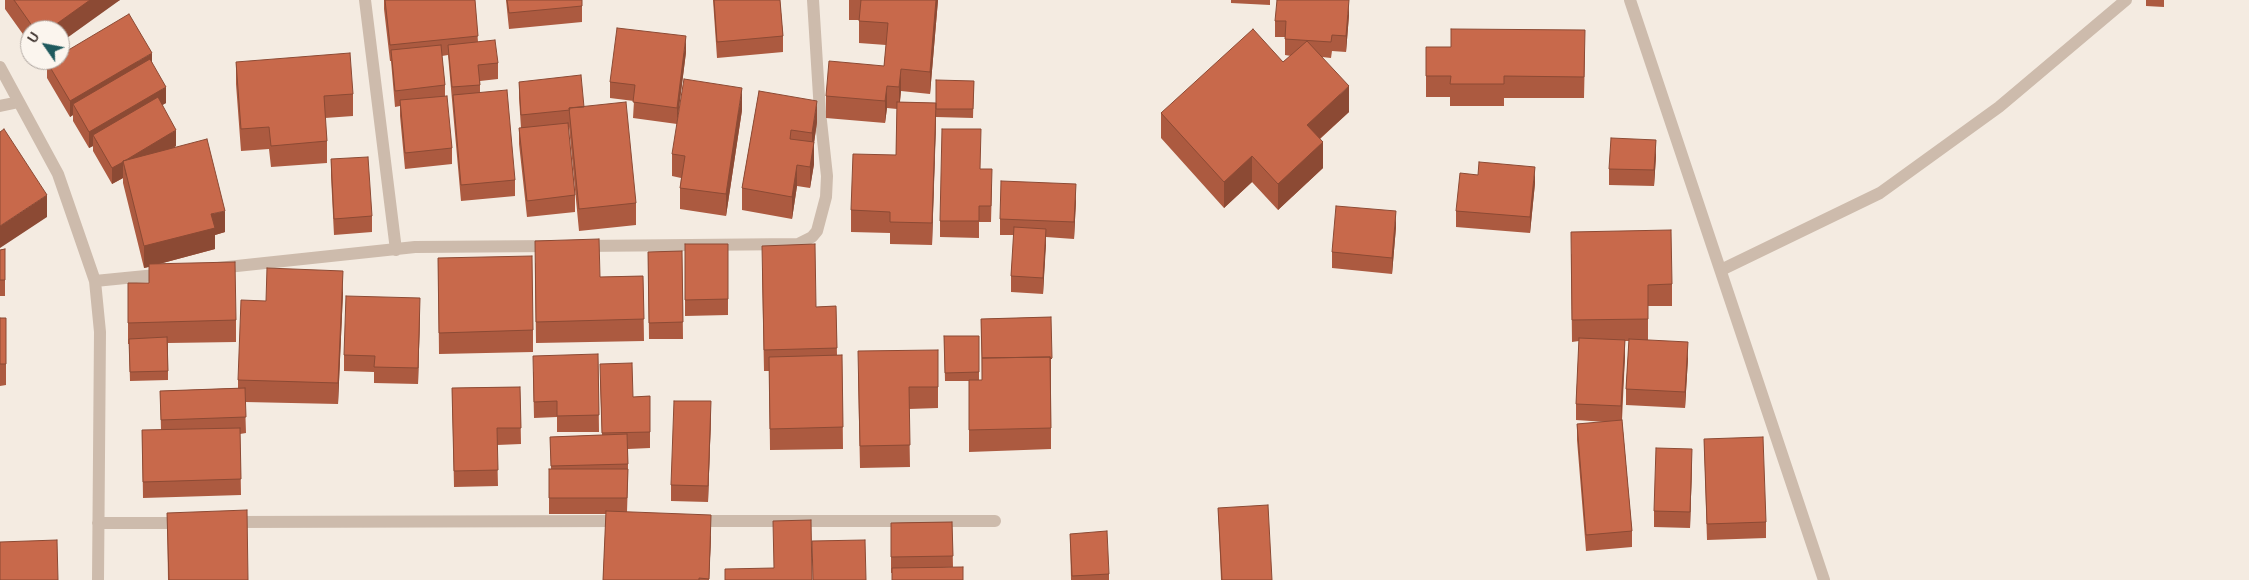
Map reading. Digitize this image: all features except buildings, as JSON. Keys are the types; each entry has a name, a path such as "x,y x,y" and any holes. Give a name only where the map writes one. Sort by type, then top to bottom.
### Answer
{"street":[{"path":"365,0 396,250"},
{"path":"202,270 415,247 798,244 812,237 817,231 826,197 827,176 820,112 813,0"},
{"path":"1630,0 1824,580"},
{"path":"1721,270 1880,193 1999,107 2126,0"},
{"path":"0,67 58,174 96,281 100,332 98,580"},
{"path":"0,106 19,102"},
{"path":"96,281 183,272"},
{"path":"685,521 994,520"},
{"path":"217,522 635,521"},
{"path":"98,523 197,522"}]}
